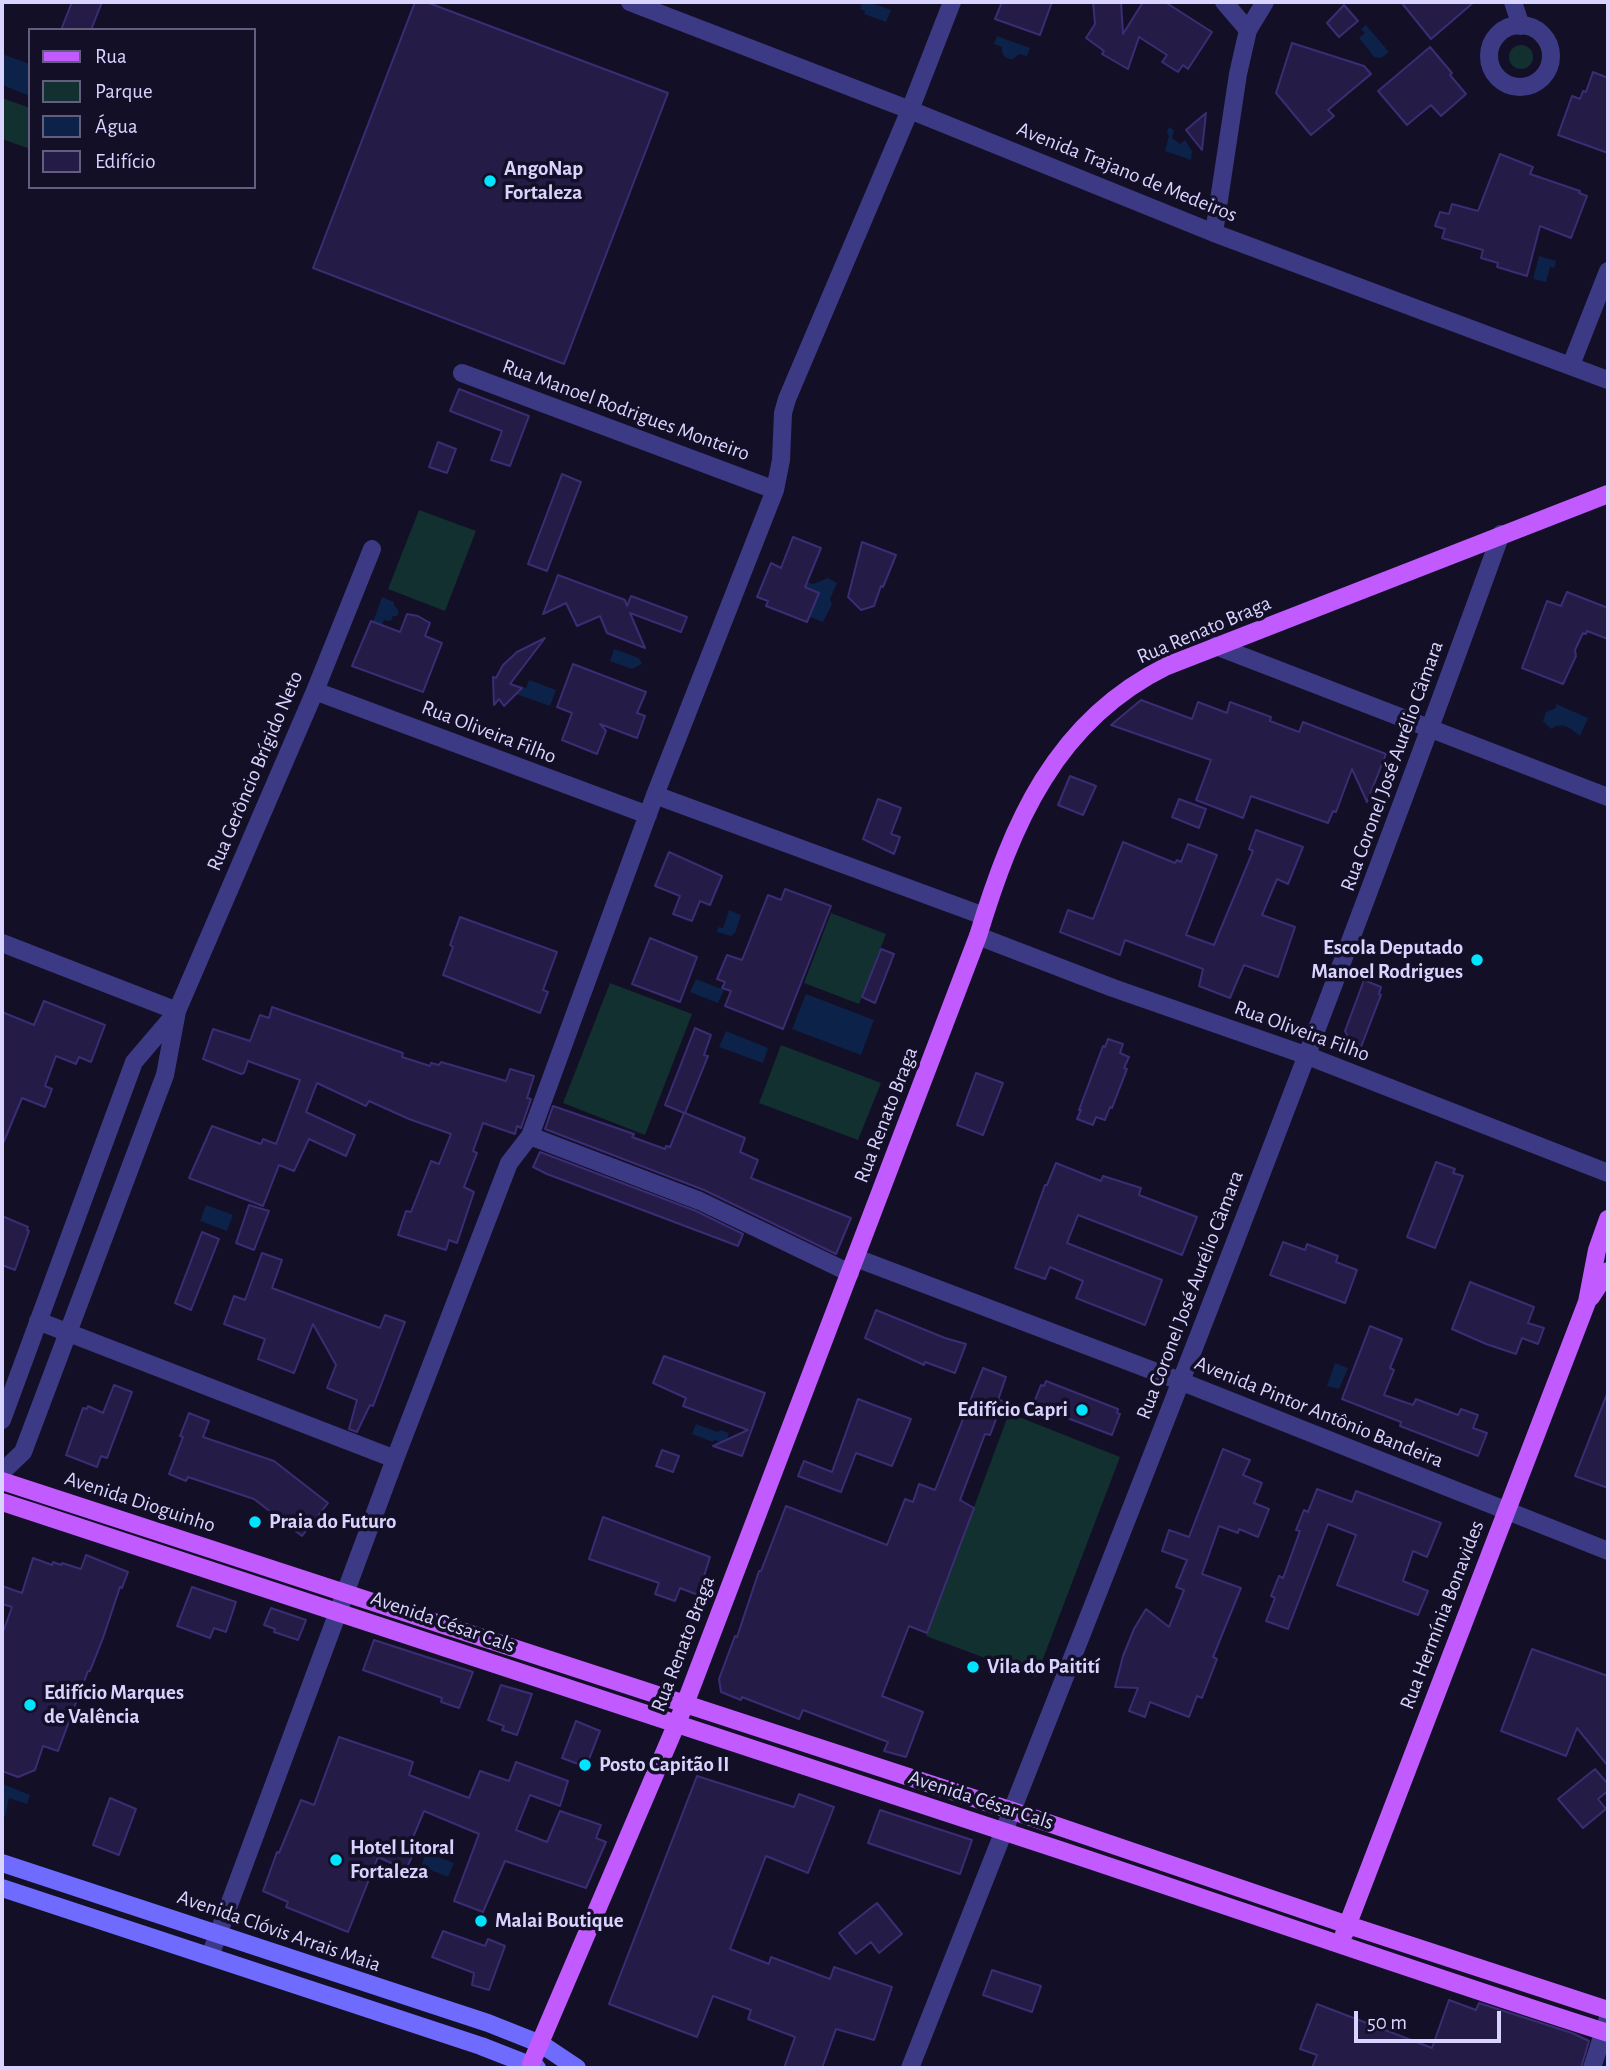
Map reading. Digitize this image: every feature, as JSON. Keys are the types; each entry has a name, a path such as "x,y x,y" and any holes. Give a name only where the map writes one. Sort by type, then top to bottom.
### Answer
{"main road":[{"name":"Rua Renato Braga","path":"534,2066 678,1723 978,936 1020,818 1040,783 1077,734 1106,706 1150,675 1216,646 1608,494"},
{"name":"Rua Hermínia Bonavides","path":"1340,1944 1587,1302 1597,1250 1608,1219"},
{"name":"Rua Hermínia Bonavides","path":"1587,1302 1608,1271"},
{"name":"Avenida Dioguinho","path":"2,1481 345,1591"},
{"name":"Avenida Dioguinho","path":"2,1502 339,1611"},
{"name":"Avenida César Cals","path":"345,1591 1608,2010"},
{"name":"Avenida César Cals","path":"339,1611 1499,1999 1606,2027"},
{"name":"Avenida Clóvis Arrais Maia","path":"2,1863 488,2023 541,2044 577,2068"},
{"path":"2,1888 534,2066"}],"street":[{"name":"Avenida Trajano de Medeiros","path":"630,2 910,110 1214,233 1608,380"},
{"path":"210,1956 345,1591 509,1163 530,1136 655,794 775,490 781,460 783,413 787,399 910,110 952,2"},
{"path":"1224,2 1248,30"},
{"path":"1214,233 1238,74 1248,30 1265,2"},
{"path":"1513,2 1521,26"},
{"path":"1570,365 1608,271"},
{"name":"Rua Manoel Rodrigues Monteiro","path":"462,373 775,490"},
{"name":"Rua Coronel José Aurélio Câmara","path":"910,2068 1308,1056 1501,534"},
{"name":"Rua Gerôncio Brígido Neto","path":"2,1472 23,1452 165,1075 177,1011 315,691 372,549"},
{"path":"1216,646 1608,797"},
{"name":"Rua Oliveira Filho","path":"315,691 648,816"},
{"path":"655,794 984,916"},
{"name":"Rua Oliveira Filho","path":"978,936 1113,988 1308,1056 1608,1173"},
{"path":"2,943 177,1011"},
{"name":"Rua Gerôncio Brígido Neto","path":"2,1420 134,1062 177,1011"},
{"name":"Avenida Pintor Antônio Bandeira","path":"530,1136 700,1201 853,1265 1180,1381 1608,1551"},
{"path":"38,1321 395,1459"},
{"path":"1592,2068 1606,2027"}],"green space":[{"path":"1521,45 1530,48 1533,57 1530,66 1521,69 1512,66 1509,57 1512,48"},
{"path":"2,98 28,107 28,148 2,139"},
{"path":"419,510 476,531 445,611 388,589"},
{"path":"831,913 886,934 859,1004 804,983"},
{"path":"610,983 692,1014 645,1135 563,1103"},
{"path":"781,1045 881,1083 858,1140 759,1103"},
{"path":"1009,1413 1120,1457 1036,1677 926,1636"}],"water":[{"path":"862,2 891,10 886,22 864,14 865,11 860,9"},
{"path":"1366,25 1389,52 1381,58 1374,57 1359,38 1365,33 1361,29"},
{"path":"997,36 1030,48 1027,56 1019,54 1013,59 1006,57 1002,47 994,44"},
{"path":"2,54 28,63 28,95 2,85"},
{"path":"1169,127 1174,130 1172,138 1180,144 1185,140 1192,151 1191,160 1165,151"},
{"path":"1539,256 1556,261 1554,268 1550,267 1546,282 1533,279"},
{"path":"828,578 837,583 830,599 832,604 823,622 810,617 819,593 802,586 804,581 813,584"},
{"path":"382,597 394,602 399,612 391,621 384,620 382,625 373,622"},
{"path":"614,649 639,658 642,664 632,669 610,661"},
{"path":"529,680 556,690 550,706 516,694 519,686 526,688"},
{"path":"1556,704 1588,718 1580,736 1563,726 1551,729 1543,721 1546,712 1556,708"},
{"path":"729,910 741,915 735,933 731,936 717,932 718,927 723,928"},
{"path":"696,979 724,990 718,1003 690,992"},
{"path":"806,994 874,1020 861,1055 792,1029"},
{"path":"726,1031 768,1048 763,1063 719,1047"},
{"path":"206,1205 233,1215 227,1231 200,1221"},
{"path":"1335,1363 1348,1368 1339,1389 1327,1386"},
{"path":"696,1424 729,1433 727,1440 713,1442 692,1434"},
{"path":"3,1784 30,1795 27,1804 9,1798 5,1817 2,1816"},
{"path":"421,1850 454,1863 448,1877 421,1866 424,1858 419,1855"}],"building":[{"path":"72,2 102,2 92,28 62,28"},
{"name":"AngoNap Fortaleza","path":"415,2 426,2 668,93 564,364 313,268"},
{"path":"1002,2 1052,2 1040,35 995,19"},
{"path":"1093,2 1121,2 1123,34 1143,2 1165,2 1212,32 1188,69 1183,65 1178,72 1162,62 1167,55 1139,37 1128,69 1102,54 1104,51 1086,38 1095,24"},
{"path":"1401,2 1474,2 1431,39"},
{"path":"1344,5 1358,21 1339,37 1327,23"},
{"path":"1292,43 1364,66 1371,74 1328,110 1334,116 1311,135 1276,93"},
{"path":"1430,47 1466,94 1441,116 1431,105 1407,125 1378,91"},
{"path":"1593,72 1608,78 1608,153 1558,135 1572,96 1580,99 1583,91 1586,92"},
{"path":"1206,113 1202,150 1186,130"},
{"path":"1500,154 1533,167 1530,174 1580,191 1579,193 1587,196 1571,238 1540,226 1527,276 1497,267 1498,263 1481,258 1483,250 1442,238 1445,229 1435,226 1440,212 1449,214 1452,204 1478,211"},
{"path":"459,389 529,416 510,466 491,460 502,431 450,411"},
{"path":"438,442 456,449 447,473 429,467"},
{"path":"562,474 581,482 547,571 528,564"},
{"path":"793,537 821,548 805,587 819,593 807,622 766,606 768,601 757,597 771,563 781,568"},
{"path":"862,542 896,555 874,606 861,610 848,597"},
{"path":"558,575 625,600 627,606 631,596 687,617 681,632 630,613 645,648 607,633 600,616 577,626 566,603 543,614"},
{"path":"1567,592 1608,608 1608,639 1587,631 1586,634 1583,633 1563,684 1522,668 1547,601 1561,606"},
{"path":"407,614 418,616 430,623 425,636 442,643 423,692 352,666 371,621 400,632"},
{"path":"545,638 510,684 522,688 504,706 499,699 494,705 493,677 496,678 503,665 517,652"},
{"path":"573,664 646,692 637,713 645,716 637,738 600,724 606,731 597,754 562,740 572,713 557,707"},
{"path":"1141,700 1192,719 1198,702 1227,713 1230,702 1271,717 1270,721 1299,732 1303,722 1386,754 1367,802 1352,769 1336,812 1333,811 1328,823 1251,796 1243,818 1196,800 1211,760 1111,725"},
{"path":"1070,776 1096,786 1083,815 1058,805"},
{"path":"878,799 901,808 891,834 900,837 894,854 863,839"},
{"path":"1179,799 1206,809 1199,828 1172,817"},
{"path":"1256,830 1303,847 1288,884 1277,879 1262,915 1295,927 1278,977 1244,965 1230,998 1199,986 1203,969 1125,940 1120,955 1060,932 1068,910 1093,919 1123,842 1175,863 1177,860 1181,862 1188,844 1217,855 1186,935 1214,945 1253,851 1249,849"},
{"path":"669,852 722,876 710,905 700,901 692,921 673,914 680,896 655,886"},
{"path":"785,889 831,906 783,1029 725,1006 731,991 722,988 725,982 717,979 727,955 742,960 768,895 781,900"},
{"path":"460,917 557,952 543,990 548,992 540,1013 443,975"},
{"path":"650,938 697,957 680,1002 632,984"},
{"path":"881,949 894,954 875,1003 862,997"},
{"path":"1364,980 1381,987 1381,995 1361,1047 1351,1043 1345,1031"},
{"path":"44,1001 105,1025 91,1062 79,1057 76,1064 56,1056 45,1086 52,1089 45,1107 22,1098 2,1146 2,1012 34,1025"},
{"path":"272,1007 403,1053 402,1057 430,1066 431,1063 439,1065 441,1062 506,1081 510,1069 534,1076 527,1098 531,1099 521,1128 517,1126 515,1134 483,1123 473,1151 477,1153 464,1187 474,1192 457,1243 449,1240 446,1250 398,1235 406,1211 411,1212 431,1161 439,1164 451,1134 369,1101 366,1106 317,1083 306,1112 355,1135 346,1156 309,1139 294,1171 279,1165 263,1206 189,1178 212,1126 261,1144 263,1139 276,1144 300,1080 248,1061 244,1073 241,1074 203,1059 213,1029 250,1041 260,1015 269,1018"},
{"path":"695,1028 711,1035 704,1055 708,1056 685,1113 745,1138 740,1152 758,1160 751,1178 851,1218 836,1254 704,1190 545,1129 553,1106 634,1134 632,1137 665,1149 666,1146 670,1147 684,1113 665,1105"},
{"path":"1108,1039 1123,1044 1120,1053 1129,1057 1124,1068 1127,1069 1105,1120 1096,1117 1093,1125 1077,1119 1103,1046 1105,1047"},
{"path":"976,1073 1003,1083 983,1135 957,1125"},
{"path":"540,1152 696,1211 743,1234 738,1246 547,1174 533,1167"},
{"path":"1436,1162 1455,1169 1453,1173 1463,1176 1435,1248 1407,1237"},
{"path":"1056,1163 1101,1181 1103,1176 1141,1188 1139,1195 1197,1217 1182,1255 1078,1215 1067,1243 1162,1280 1145,1325 1076,1298 1083,1281 1050,1267 1045,1279 1015,1268 1045,1185"},
{"path":"249,1205 269,1211 254,1250 236,1243"},
{"path":"2,1216 28,1227 29,1231 15,1270 2,1265"},
{"path":"202,1232 219,1239 191,1310 175,1303"},
{"path":"1283,1242 1305,1250 1307,1244 1338,1256 1336,1262 1357,1270 1345,1303 1270,1275"},
{"path":"262,1253 282,1260 272,1288 380,1328 385,1315 405,1322 373,1406 370,1405 357,1432 349,1429 357,1400 327,1388 336,1365 313,1324 294,1373 258,1359 265,1339 224,1324 234,1296 245,1300"},
{"path":"1470,1282 1534,1307 1528,1323 1544,1328 1538,1344 1522,1338 1516,1354 1452,1329"},
{"path":"876,1310 966,1344 955,1373 925,1362 924,1365 865,1338"},
{"path":"1370,1326 1402,1339 1390,1368 1394,1370 1384,1395 1413,1405 1416,1399 1458,1415 1461,1409 1478,1415 1473,1428 1487,1433 1478,1456 1400,1426 1401,1422 1342,1399"},
{"path":"664,1356 765,1393 742,1456 713,1446 748,1430 683,1406 686,1398 653,1383"},
{"path":"983,1368 1006,1377 998,1400 1003,1401 990,1435 985,1434 960,1500 974,1508 927,1633 909,1626 882,1696 923,1712 906,1757 884,1751 888,1742 803,1710 799,1719 742,1697 741,1700 721,1692 719,1679 786,1506 887,1545 905,1499 913,1502 919,1484 935,1490"},
{"name":"Edifício Capri","path":"1046,1381 1118,1409 1117,1413 1120,1414 1112,1435 1033,1405 1041,1385 1044,1386"},
{"path":"114,1385 132,1392 107,1458 101,1456 97,1467 66,1455 83,1408 87,1409 88,1406 103,1413"},
{"path":"1608,1394 1608,1488 1575,1476"},
{"path":"858,1399 911,1419 892,1466 856,1453 841,1492 798,1476 804,1461 832,1472"},
{"path":"189,1413 209,1421 203,1437 274,1461 328,1503 302,1536 254,1499 188,1477 186,1481 169,1474"},
{"path":"1223,1449 1250,1460 1243,1475 1262,1483 1254,1503 1269,1509 1258,1537 1239,1529 1238,1533 1219,1526 1202,1574 1241,1588 1213,1657 1217,1659 1202,1698 1197,1696 1189,1717 1150,1702 1145,1717 1129,1711 1138,1688 1115,1687 1123,1656 1146,1609 1169,1627 1184,1590 1176,1587 1187,1560 1162,1551 1169,1530 1189,1537"},
{"path":"662,1450 679,1456 673,1472 656,1466"},
{"path":"1317,1489 1352,1502 1356,1491 1441,1523 1427,1557 1413,1551 1403,1581 1428,1591 1418,1615 1337,1585 1356,1535 1328,1524 1288,1629 1266,1621 1275,1598 1271,1596 1279,1576 1283,1578 1300,1531 1296,1530 1304,1510 1308,1512"},
{"path":"603,1517 710,1557 698,1595 680,1588 675,1601 655,1594 659,1583 589,1559"},
{"path":"86,1555 128,1572 58,1751 43,1746 35,1770 18,1777 2,1771 2,1635 12,1607 2,1604 2,1586 22,1593 33,1558 52,1565 53,1562 62,1563 81,1569"},
{"path":"192,1587 236,1602 226,1632 214,1628 210,1638 177,1626"},
{"path":"271,1608 306,1620 298,1640 274,1632 275,1629 264,1625"},
{"path":"374,1640 473,1672 459,1708 441,1702 442,1698 363,1670"},
{"path":"1532,1649 1608,1676 1608,1766 1577,1728 1566,1756 1501,1731"},
{"path":"501,1685 532,1694 517,1735 502,1730 504,1726 488,1720"},
{"path":"576,1721 600,1731 586,1767 562,1758"},
{"path":"339,1737 413,1762 409,1775 469,1798 480,1771 509,1781 516,1762 568,1781 560,1806 530,1795 516,1830 547,1842 560,1811 601,1825 596,1838 606,1842 586,1888 505,1861 483,1912 454,1901 479,1834 424,1811 409,1847 415,1849 406,1870 378,1857 348,1932 286,1907 288,1902 263,1891 277,1852 279,1853 301,1800 314,1805"},
{"path":"1595,1769 1608,1784 1608,1791 1598,1799 1606,1809 1583,1828 1558,1799"},
{"path":"697,1776 794,1807 799,1794 834,1807 808,1873 766,1856 730,1949 769,1964 771,1957 830,1979 834,1967 892,1987 874,2040 836,2029 822,2068 784,2068 795,2037 748,2019 751,2010 713,1996 697,2037 609,2004"},
{"path":"110,1798 136,1809 119,1855 93,1845"},
{"path":"880,1810 972,1840 960,1874 868,1843"},
{"path":"877,1903 902,1934 879,1953 871,1942 856,1954 839,1933"},
{"path":"443,1931 485,1946 488,1939 505,1946 489,1990 472,1985 474,1973 432,1957"},
{"path":"992,1970 1041,1986 1032,2012 983,1995"},
{"path":"1449,2000 1476,2010 1479,2003 1589,2041 1581,2068 1312,2068 1317,2055 1300,2049 1317,2004 1432,2048"}],"place":[{"name":"AngoNap Fortaleza","path":"490,181"},
{"name":"Escola Deputado Manoel Rodrigues","path":"1477,960"},
{"name":"Edifício Capri","path":"1082,1410"},
{"name":"Praia do Futuro","path":"255,1522"},
{"name":"Vila do Paitití","path":"973,1667"},
{"name":"Edifício Marques de Valência","path":"30,1705"},
{"name":"Posto Capitão II","path":"585,1765"},
{"name":"Hotel Litoral Fortaleza","path":"336,1860"},
{"name":"Malai Boutique","path":"481,1921"}]}
